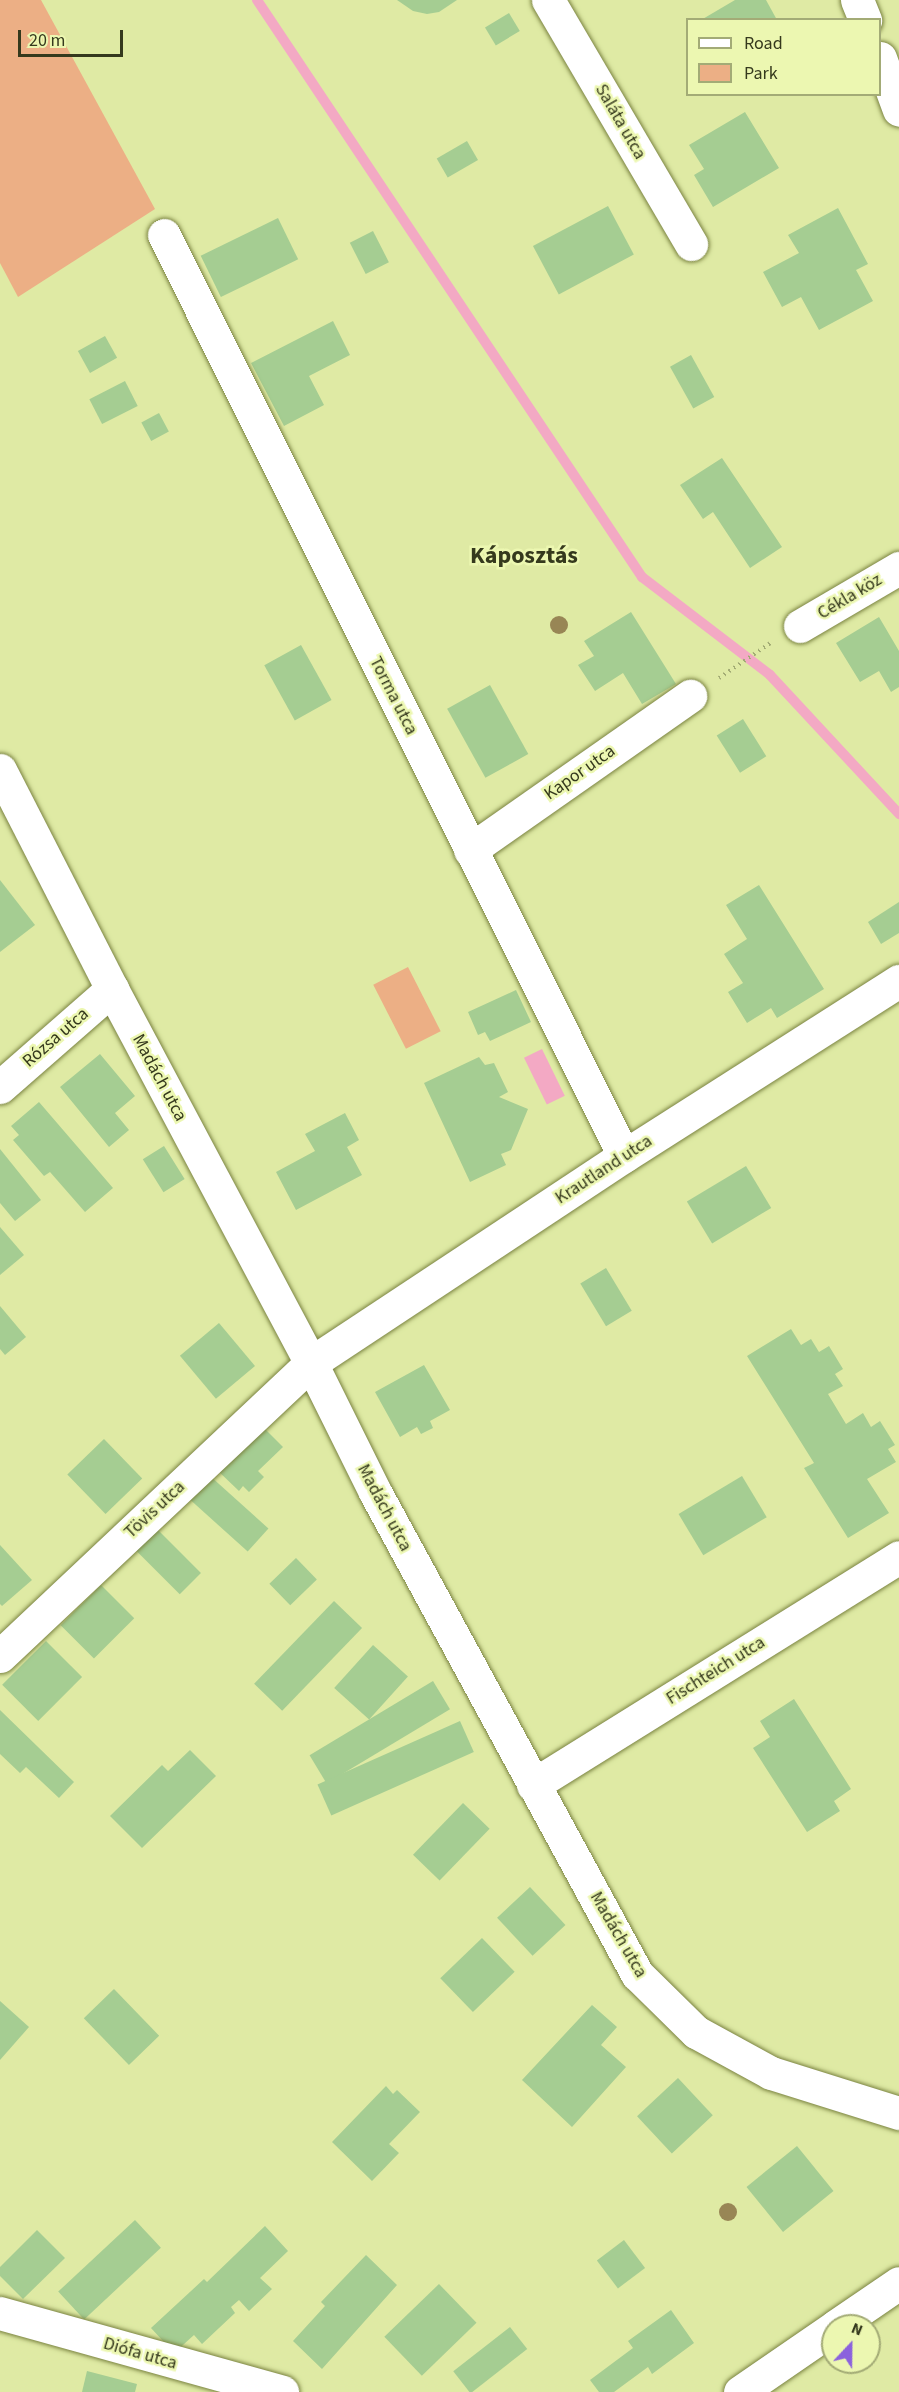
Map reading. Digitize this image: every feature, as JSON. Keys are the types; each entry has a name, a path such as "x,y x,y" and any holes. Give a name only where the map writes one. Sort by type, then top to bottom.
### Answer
{"street":[{"name":"Saláta utca","path":"548,0 691,244"},
{"path":"858,0 864,18"},
{"path":"881,63 899,110"},
{"name":"Torma utca","path":"164,235 624,1156"},
{"name":"Cékla köz","path":"787,634 899,568"},
{"name":"Kapor utca","path":"470,850 690,696"},
{"name":"Madách utca","path":"0,770 112,989 311,1363 375,1492 637,1974 696,2032 771,2073 899,2113"},
{"name":"Krautland utca","path":"311,1363 624,1156 899,981"},
{"name":"Rózsa utca","path":"0,1087 112,989"},
{"name":"Tövis utca","path":"0,1656 311,1363"},
{"name":"Fischteich utca","path":"533,1785 899,1557"},
{"path":"854,2314 899,2283"},
{"name":"Diófa utca","path":"0,2313 282,2392"},
{"path":"740,2392 821,2337"}],"path":[{"path":"725,674 787,634"}],"green space":[{"path":"0,0 41,0 155,209 18,297 0,263"},
{"path":"408,967 441,1031 406,1049 373,985"}],"shaded area":[{"path":"542,1049 565,1096 547,1105 524,1058"}],"building":[{"path":"397,0 457,0 439,12 427,14 413,11"},
{"path":"735,0 766,0 776,18 704,18"},
{"path":"509,13 520,31 496,45 485,27"},
{"path":"745,112 779,168 713,207 694,175 704,169 689,145"},
{"path":"467,141 478,160 448,178 437,158"},
{"path":"608,206 634,255 559,294 533,246"},
{"path":"838,208 868,264 856,270 873,301 819,330 801,297 782,307 763,272 799,253 788,235"},
{"path":"278,218 298,259 221,297 201,256"},
{"path":"373,231 389,262 366,274 350,243"},
{"path":"333,321 350,355 309,376 324,405 284,426 251,363"},
{"path":"105,336 117,358 90,373 78,351"},
{"path":"691,355 714,397 693,409 670,367"},
{"path":"125,381 138,406 102,424 89,399"},
{"path":"159,413 169,432 151,441 141,422"},
{"path":"722,458 782,547 750,568 713,512 703,519 680,485"},
{"path":"631,612 676,684 642,704 623,673 595,691 578,665 594,656 584,641"},
{"path":"879,617 899,651 899,687 891,692 879,671 860,682 836,643"},
{"path":"301,645 332,700 295,720 264,665"},
{"path":"490,685 528,754 485,778 447,709"},
{"path":"743,719 766,756 740,773 717,735"},
{"path":"0,880 35,925 0,952"},
{"path":"759,885 824,989 777,1018 771,1008 747,1023 728,992 743,983 724,954 747,939 726,905"},
{"path":"899,902 899,933 881,944 868,922"},
{"path":"516,990 531,1022 490,1041 485,1032 478,1035 468,1012"},
{"path":"100,1054 135,1096 115,1113 129,1130 109,1147 60,1087"},
{"path":"479,1057 485,1065 494,1063 508,1092 499,1097 528,1109 511,1150 501,1154 506,1165 470,1182 424,1083"},
{"path":"39,1102 113,1188 85,1212 50,1172 44,1176 13,1140 19,1135 11,1126"},
{"path":"345,1113 359,1140 347,1147 362,1175 296,1210 276,1172 315,1151 305,1134"},
{"path":"164,1146 185,1179 163,1192 143,1159"},
{"path":"0,1149 41,1200 15,1221 0,1203"},
{"path":"746,1166 771,1208 712,1244 687,1202"},
{"path":"0,1227 24,1255 0,1275"},
{"path":"606,1268 632,1311 606,1326 580,1283"},
{"path":"0,1306 26,1337 5,1355 0,1349"},
{"path":"219,1323 255,1366 216,1399 180,1356"},
{"path":"791,1329 801,1345 811,1339 819,1352 829,1346 843,1369 835,1374 843,1386 828,1394 846,1424 863,1413 871,1427 880,1421 895,1445 888,1449 896,1462 867,1479 889,1513 848,1538 804,1468 814,1463 747,1356"},
{"path":"424,1365 450,1410 430,1421 433,1428 421,1434 417,1427 400,1437 375,1392"},
{"path":"261,1425 283,1447 258,1471 264,1477 249,1492 243,1486 239,1491 216,1469"},
{"path":"104,1439 142,1479 106,1514 67,1474"},
{"path":"209,1475 268,1529 248,1552 188,1498"},
{"path":"742,1476 767,1517 703,1555 679,1514"},
{"path":"155,1527 201,1573 180,1594 134,1548"},
{"path":"0,1545 32,1580 2,1606 0,1604"},
{"path":"296,1558 317,1580 290,1605 269,1584"},
{"path":"101,1585 134,1618 94,1659 61,1625"},
{"path":"334,1601 362,1628 282,1711 254,1684"},
{"path":"46,1641 82,1677 38,1721 2,1685"},
{"path":"373,1645 408,1676 369,1720 334,1688"},
{"path":"433,1681 450,1709 327,1783 310,1755"},
{"path":"794,1699 851,1789 834,1801 840,1811 807,1832 753,1748 770,1737 760,1721"},
{"path":"0,1710 74,1782 59,1798 26,1767 20,1773 0,1754"},
{"path":"460,1721 474,1752 331,1816 317,1784"},
{"path":"190,1750 216,1776 142,1848 110,1816 162,1765 168,1771"},
{"path":"463,1803 490,1829 440,1880 413,1855"},
{"path":"530,1887 565,1925 533,1956 497,1918"},
{"path":"482,1938 515,1972 473,2012 440,1978"},
{"path":"114,1989 159,2036 129,2065 84,2018"},
{"path":"0,2001 29,2027 0,2060"},
{"path":"592,2005 617,2027 601,2045 626,2067 572,2127 522,2080"},
{"path":"678,2078 713,2115 672,2153 637,2116"},
{"path":"386,2086 393,2094 397,2090 420,2112 389,2144 399,2153 372,2181 332,2142"},
{"path":"797,2146 834,2191 783,2232 746,2187"},
{"path":"135,2220 161,2248 84,2319 58,2292"},
{"path":"265,2226 288,2251 260,2278 272,2289 249,2311 239,2300 231,2307 235,2313 202,2344 194,2335 174,2353 151,2328 204,2279 207,2282"},
{"path":"37,2230 65,2258 23,2299 0,2276 0,2267"},
{"path":"624,2240 645,2268 618,2288 597,2260"},
{"path":"366,2255 397,2285 322,2369 293,2341 325,2306 321,2302"},
{"path":"439,2284 477,2323 422,2376 384,2337"},
{"path":"671,2310 694,2343 652,2374 648,2367 614,2392 599,2392 590,2380 633,2348 628,2341"},
{"path":"510,2327 527,2349 472,2392 469,2392 453,2371"},
{"path":"87,2371 137,2384 135,2392 82,2392"}],"waterway":[{"path":"257,0 642,577 770,675 899,814"}],"district":[{"name":"Káposztás","path":"524,556"}]}
